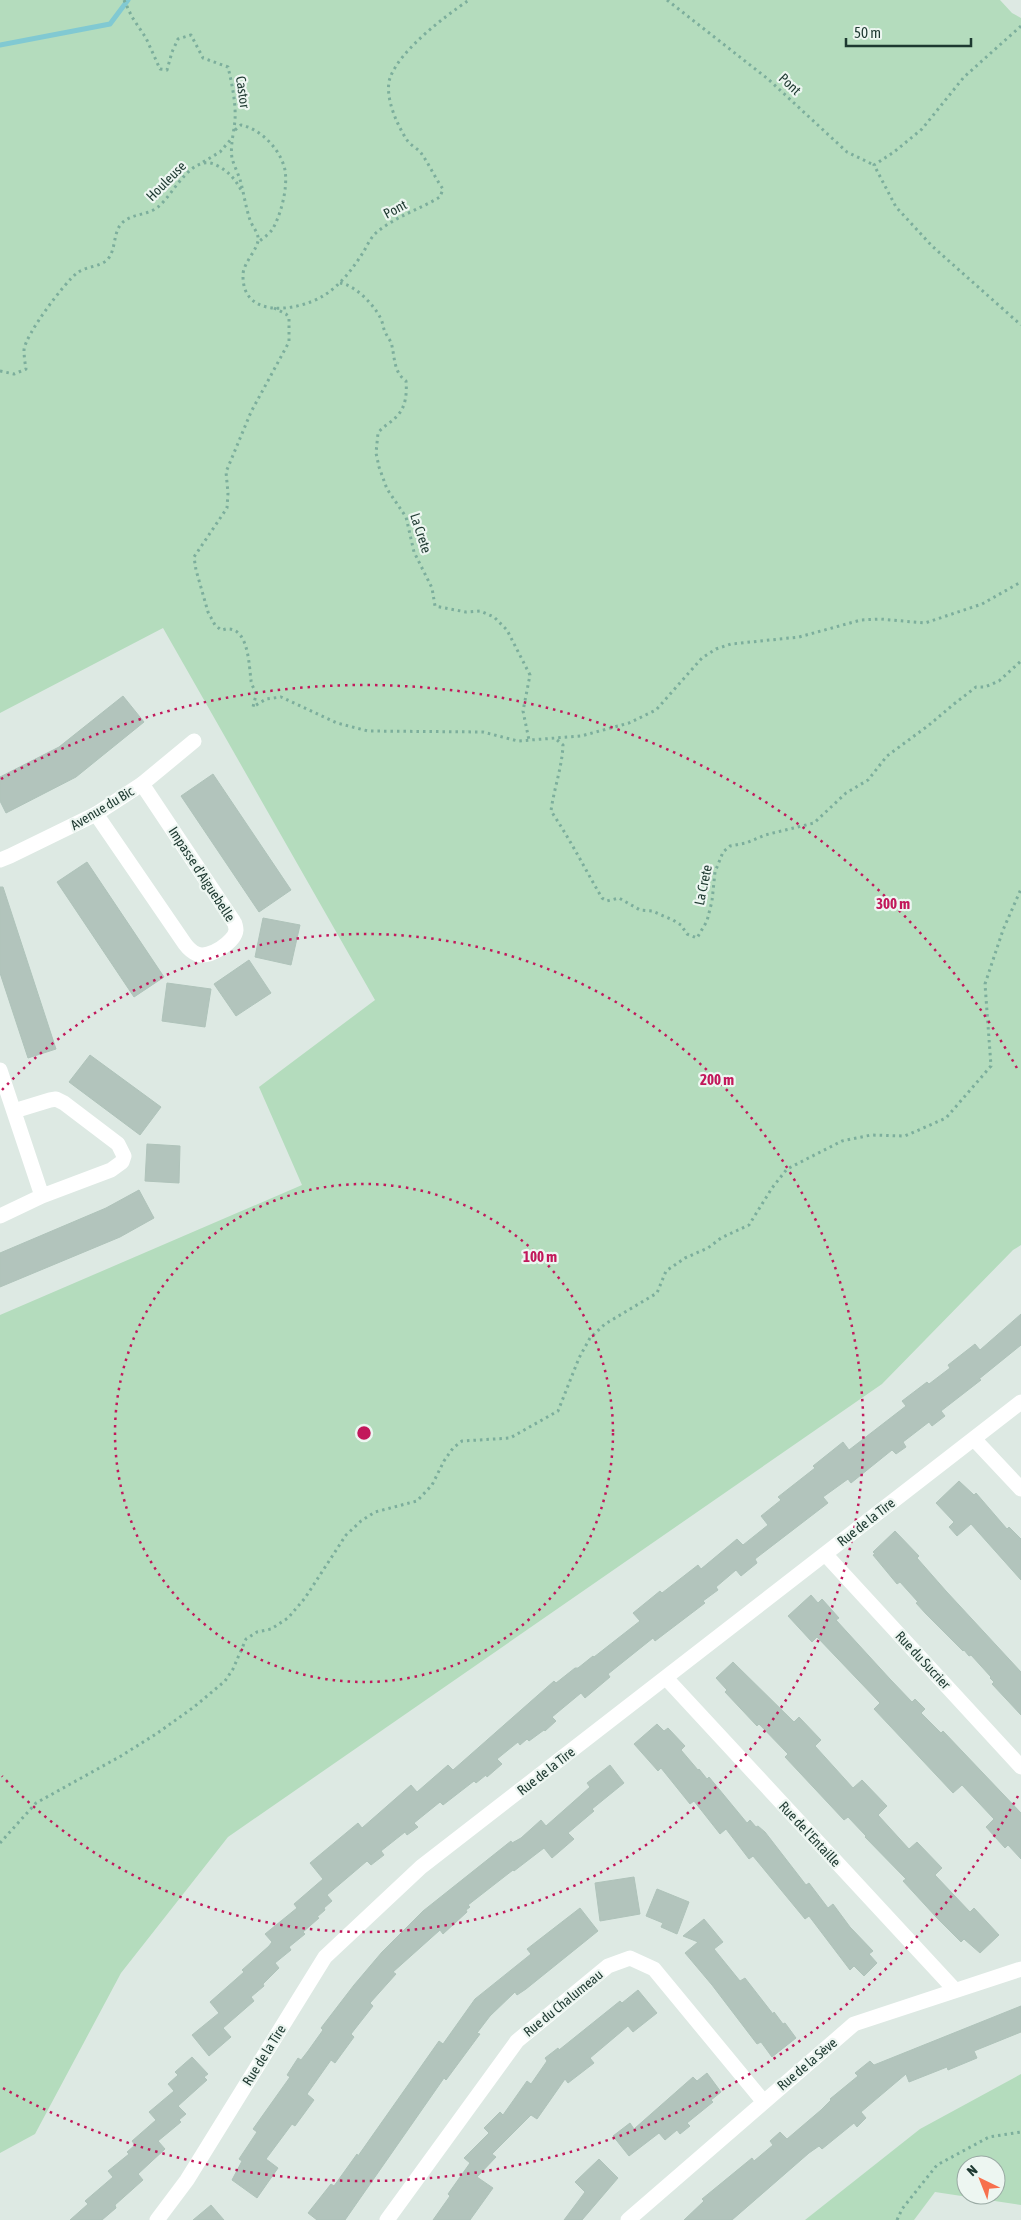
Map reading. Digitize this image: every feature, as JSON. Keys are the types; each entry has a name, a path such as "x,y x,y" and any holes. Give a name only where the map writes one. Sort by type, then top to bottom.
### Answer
{"street":[{"name":"Avenue du Bic","path":"0,860 96,814 142,784 194,741"},
{"name":"Impasse d'Aiguebelle","path":"96,814 185,944 198,954 205,956 211,953 234,936 236,929 234,922 142,784"},
{"path":"0,1070 42,1196"},
{"path":"0,1216 42,1196 111,1170 122,1162 124,1156 123,1150 118,1144 64,1103 56,1100 14,1111"},
{"name":"Rue de la Tire","path":"157,2220 187,2180 324,1957 421,1868 1021,1402"},
{"path":"974,1439 1021,1489"},
{"name":"Rue du Sucrier","path":"824,1554 1021,1766"},
{"name":"Rue de l'Entaille","path":"666,1678 955,1990"},
{"name":"Rue du Chalumeau","path":"387,2220 517,2041 608,1966 630,1958 654,1968 763,2101"},
{"name":"Rue de la Sève","path":"628,2220 854,2024 1021,1969"}],"path":[{"name":"Castor","path":"124,0 146,38 160,68 167,70 178,39 191,35 203,58 228,67 232,84 235,119 232,157 245,200"},
{"name":"Pont","path":"233,132 241,125 256,130 273,146 285,169 286,181 275,223 270,233 257,244 246,261 243,275 248,296 252,300 274,308 287,309 314,301 339,283 377,232 440,197 444,189 421,154 407,140 397,119 388,87 390,78 397,65 415,43 444,17 469,0"},
{"name":"Pont","path":"667,0 768,79 847,152 874,165"},
{"path":"1021,26 964,77 922,129 894,152 874,165 896,207 932,246 1021,325"},
{"path":"203,162 224,148 232,138 233,132"},
{"name":"Houleuse","path":"0,371 14,374 26,369 24,350 27,339 57,292 76,273 106,261 113,250 121,224 129,218 150,212 160,206 191,169 203,162 216,164 228,172 235,180 245,200"},
{"path":"245,200 258,238 257,244"},
{"name":"La Crete","path":"339,283 345,284 361,295 380,317 384,332 390,341 397,370 400,377 406,381 407,392 403,406 398,416 378,433 376,453 387,489 406,517 414,552 432,588 435,606 466,612 480,611 494,617 507,630 530,675 523,711 529,740"},
{"path":"274,308 286,314 289,318 289,342 251,412 226,472 227,508 194,557 208,612 221,630 229,628 238,632 243,638 252,671 250,678 256,695 253,707 266,699 280,697 337,723 368,731 483,732 518,741 581,736 629,723 656,710 702,658 716,649 731,644 799,637 861,620 880,619 925,623 982,604 1021,582"},
{"name":"La Crete","path":"556,739 563,745 561,772 551,811 574,846 602,898 607,901 619,898 640,910 652,912 673,920 681,925 687,934 697,938 706,921 712,901 716,872 723,852 730,846 814,823 846,792 868,780 887,756 930,725 976,687 985,687 998,681 1021,661"},
{"path":"0,1843 36,1803 121,1756 156,1734 226,1681 234,1669 246,1639 257,1632 271,1629 288,1618 305,1598 346,1535 360,1521 375,1512 417,1501 432,1485 452,1448 462,1441 510,1438 558,1411 576,1366 590,1338 605,1324 657,1293 666,1271 685,1258 708,1248 722,1238 749,1225 787,1168 842,1141 871,1135 905,1136 946,1118 991,1066 985,984 1002,930 1021,889"},
{"path":"897,2220 902,2209 937,2165 989,2137 1021,2132"}],"green space":[{"path":"0,0 1000,0 1012,13 1021,18 1021,1245 1013,1250 882,1384 228,1837 121,1973 35,2134 0,2153 0,1315 302,1185 259,1087 375,1000 163,628 0,713"},
{"path":"1021,2074 1021,2205 1006,2203 1006,2155 956,2155 956,2195 935,2192 914,2220 805,2220 920,2129"}],"building":[{"path":"123,696 144,722 76,777 6,813 0,801 0,777 59,747"},
{"path":"213,774 291,890 259,912 181,796"},
{"path":"87,862 164,977 134,997 57,882"},
{"path":"0,887 3,887 56,1049 28,1058 0,973"},
{"path":"263,918 300,925 291,965 255,957"},
{"path":"249,960 271,993 236,1016 214,984"},
{"path":"167,983 211,989 205,1027 162,1021"},
{"path":"90,1055 161,1107 140,1135 69,1082"},
{"path":"147,1144 180,1146 179,1183 145,1181"},
{"path":"139,1190 154,1218 120,1237 0,1287 0,1253 106,1208"},
{"path":"1021,1314 1021,1345 979,1379 981,1380 941,1411 945,1416 932,1426 929,1422 903,1442 906,1447 896,1454 892,1450 851,1483 848,1479 823,1497 828,1503 755,1559 757,1563 741,1576 736,1570 716,1587 718,1590 703,1601 705,1603 655,1641 653,1638 608,1674 610,1677 585,1698 581,1693 552,1717 556,1721 545,1731 529,1741 527,1739 520,1745 518,1742 497,1759 502,1764 487,1777 486,1775 476,1783 474,1781 443,1805 440,1802 414,1823 418,1827 407,1835 405,1832 381,1851 384,1855 371,1865 367,1861 327,1895 332,1901 317,1917 319,1918 303,1932 305,1934 289,1947 291,1950 275,1963 279,1968 263,1984 264,1986 251,1997 254,2001 223,2028 231,2037 209,2056 192,2035 219,2013 210,2002 244,1972 242,1970 272,1942 265,1934 297,1908 294,1904 323,1879 310,1863 358,1823 362,1828 411,1785 417,1792 448,1765 453,1770 554,1681 556,1683 575,1668 578,1668 594,1657 640,1621 633,1613 660,1591 662,1593 698,1565 701,1569 737,1539 743,1545 768,1525 761,1516 781,1500 778,1497 815,1468 813,1466 843,1442 849,1450 906,1406 902,1401 950,1368 948,1365 975,1344 980,1350"},
{"path":"959,1481 974,1495 976,1493 1007,1529 1009,1527 1021,1539 1021,1580 971,1524 957,1536 949,1527 954,1522 936,1503"},
{"path":"895,1531 919,1556 917,1558 946,1591 1021,1672 1021,1715 992,1684 994,1682 991,1677 971,1655 969,1656 963,1651 926,1614 916,1603 918,1602 900,1582 897,1584 873,1555 875,1554 873,1552"},
{"path":"811,1595 818,1603 822,1599 839,1618 836,1620 890,1679 912,1702 915,1699 925,1709 921,1713 941,1733 943,1731 1021,1813 1021,1859 1008,1845 1005,1848 986,1827 994,1819 962,1785 953,1793 874,1709 880,1703 817,1637 812,1642 788,1616"},
{"path":"733,1662 794,1722 799,1717 821,1740 815,1746 853,1788 862,1780 887,1806 878,1815 909,1849 917,1842 942,1868 935,1875 970,1912 974,1908 999,1935 980,1953 964,1939 961,1942 937,1918 903,1881 906,1879 866,1836 848,1817 844,1820 785,1757 788,1754 759,1724 757,1726 725,1692 727,1690 716,1678"},
{"path":"657,1724 664,1731 668,1728 685,1746 681,1750 698,1770 707,1779 709,1777 747,1823 750,1820 756,1827 758,1826 765,1832 806,1885 809,1883 828,1908 833,1904 850,1927 873,1951 869,1954 877,1963 864,1976 854,1966 850,1970 809,1916 805,1919 753,1856 749,1859 726,1829 720,1834 694,1801 690,1804 661,1768 658,1771 634,1744"},
{"path":"610,1765 624,1783 592,1809 594,1811 568,1833 574,1839 552,1858 544,1848 513,1870 468,1905 470,1907 466,1910 467,1912 443,1934 440,1930 393,1972 396,1974 370,2003 373,2006 351,2034 354,2037 335,2063 331,2060 307,2094 314,2100 295,2126 292,2124 266,2159 278,2168 257,2198 232,2180 242,2161 239,2159 257,2132 253,2129 290,2077 287,2075 298,2058 301,2060 323,2030 321,2028 382,1952 423,1911 511,1841 512,1843 521,1838 541,1820 546,1826 590,1787 587,1783"},
{"path":"634,1877 640,1914 600,1921 595,1883"},
{"path":"657,1889 689,1902 677,1934 661,1927 663,1923 646,1916"},
{"path":"580,1908 598,1931 526,1989 517,1995 515,1992 490,2016 477,2033 480,2034 446,2080 444,2078 345,2220 317,2220 308,2213 331,2184 334,2186 357,2154 358,2156 439,2041 443,2044 475,1999 531,1954 527,1949"},
{"path":"704,1919 723,1942 714,1949 740,1981 745,1978 773,2014 774,2012 783,2024 785,2023 796,2038 772,2057 761,2042 757,2044 685,1953 698,1942 683,1936"},
{"path":"638,1990 657,2013 633,2032 628,2026 590,2058 594,2063 568,2083 565,2079 537,2119 531,2115 492,2154 496,2157 477,2177 493,2188 470,2220 433,2220 450,2196 448,2194 470,2163 464,2158 489,2133 484,2128 500,2112 503,2115 527,2081 531,2084 547,2061 545,2058 558,2048 559,2050 620,2001 622,2003"},
{"path":"1021,2006 1021,2032 974,2051 977,2058 948,2070 947,2067 909,2082 906,2074 861,2112 866,2118 857,2127 854,2123 822,2149 819,2146 809,2153 732,2220 684,2220 704,2201 702,2199 752,2158 754,2161 773,2145 770,2141 780,2132 787,2139 821,2110 830,2099 858,2076 855,2073 870,2061 874,2065"},
{"path":"192,2057 208,2074 204,2077 207,2080 178,2106 186,2114 179,2120 181,2122 158,2141 165,2149 138,2174 143,2180 115,2205 116,2208 102,2220 70,2220 88,2204 85,2201 113,2177 108,2171 129,2154 127,2152 135,2145 132,2141 156,2120 149,2112 174,2091 168,2084 178,2075 175,2072"},
{"path":"707,2073 721,2092 711,2100 713,2102 687,2123 690,2126 680,2134 677,2130 665,2140 659,2133 629,2156 613,2136 630,2123 634,2129 693,2077 697,2081"},
{"path":"599,2159 618,2178 582,2220 564,2220 585,2192 575,2182"},
{"path":"211,2205 224,2220 193,2220"}],"waterway":[{"path":"0,45 110,24 128,0"}]}
